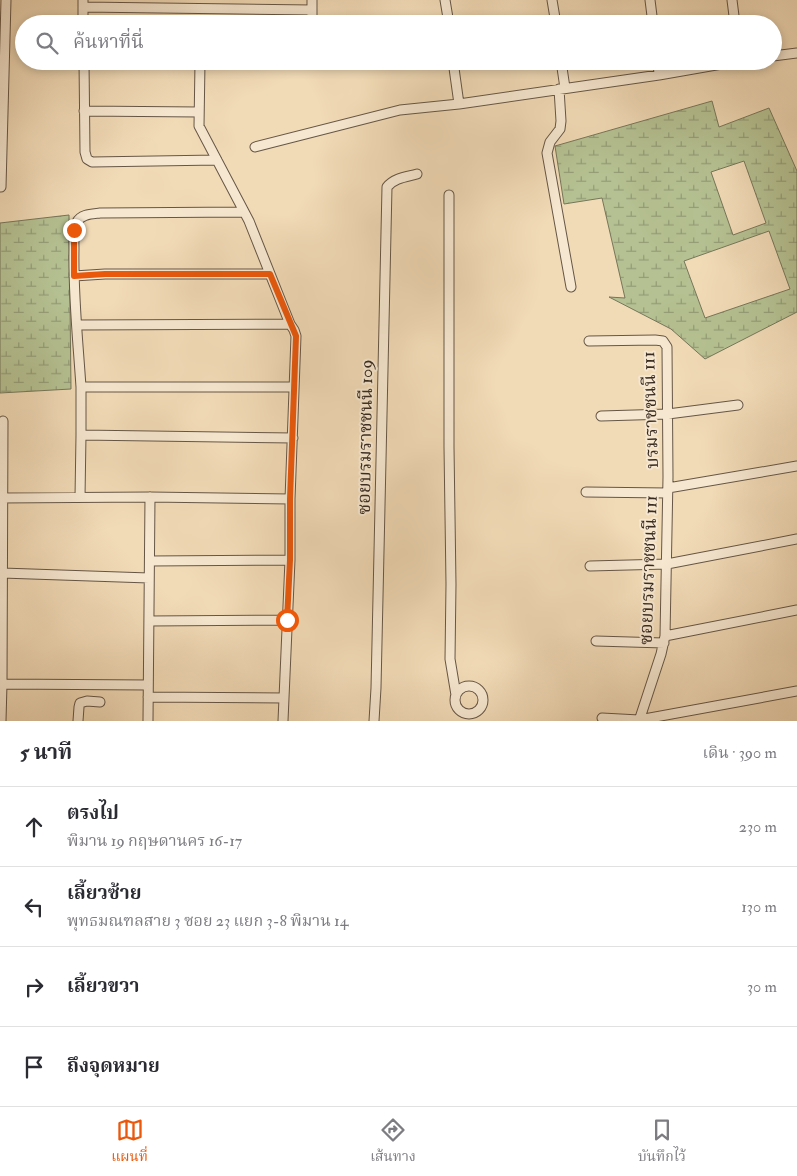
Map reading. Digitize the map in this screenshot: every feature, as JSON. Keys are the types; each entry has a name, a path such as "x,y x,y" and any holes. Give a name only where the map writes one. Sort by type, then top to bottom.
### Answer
{"street":[{"path":"1,187 6,0"},
{"path":"312,0 312,15"},
{"path":"446,0 447,15"},
{"path":"552,0 554,15"},
{"path":"650,0 652,15"},
{"path":"732,0 734,15"},
{"path":"83,4 312,10"},
{"path":"782,55 797,53"},
{"path":"84,70 85,152 87,159 92,162 217,160"},
{"path":"200,70 199,126 249,221 296,336 290,499 290,560 282,721"},
{"path":"454,70 459,104"},
{"path":"561,70 560,129 550,142 546,153 571,287"},
{"path":"659,70 659,74"},
{"path":"255,147 400,110 459,104 684,70"},
{"path":"84,111 199,112"},
{"name":"ซอยบรมราชชนนี 109","path":"374,721 387,187 396,180 417,174"},
{"path":"449,194 448,447 451,584 450,659 456,706 464,717 476,712 483,703 484,697 476,687 464,686 456,695"},
{"path":"80,497 81,387 74,276 74,230 77,222 81,217 88,214 100,213 244,212"},
{"path":"74,276 115,274 270,274"},
{"path":"78,325 290,324"},
{"name":"บรมราชชนนี 111","path":"589,341 664,341 668,356 668,477"},
{"path":"81,387 294,387"},
{"path":"601,416 668,414 738,405"},
{"path":"1,721 3,421"},
{"path":"81,435 293,438"},
{"path":"586,492 667,491 797,466"},
{"name":"ซอยบรมราชชนนี 111","path":"639,720 662,654 664,639 668,477"},
{"path":"2,498 150,497 290,499"},
{"path":"148,721 150,497"},
{"path":"590,566 667,564 797,539"},
{"path":"150,561 290,560"},
{"path":"2,573 150,578"},
{"path":"596,641 664,639 797,610"},
{"path":"149,621 287,620"},
{"path":"2,684 148,685"},
{"path":"602,718 639,720 797,691"},
{"path":"148,697 284,698"},
{"path":"78,721 80,703 87,701 100,702"}],"green space":[{"path":"712,101 719,127 769,108 797,171 797,312 705,359 671,329 609,297 625,298 602,198 564,204 555,146","holes":["744,161 766,223 733,235 711,172","769,231 790,289 705,318 684,261"]},
{"path":"69,215 71,389 0,393 0,223"}],"route":[{"path":"74,230 74,276 105,274 270,274 296,336 287,620"}]}
